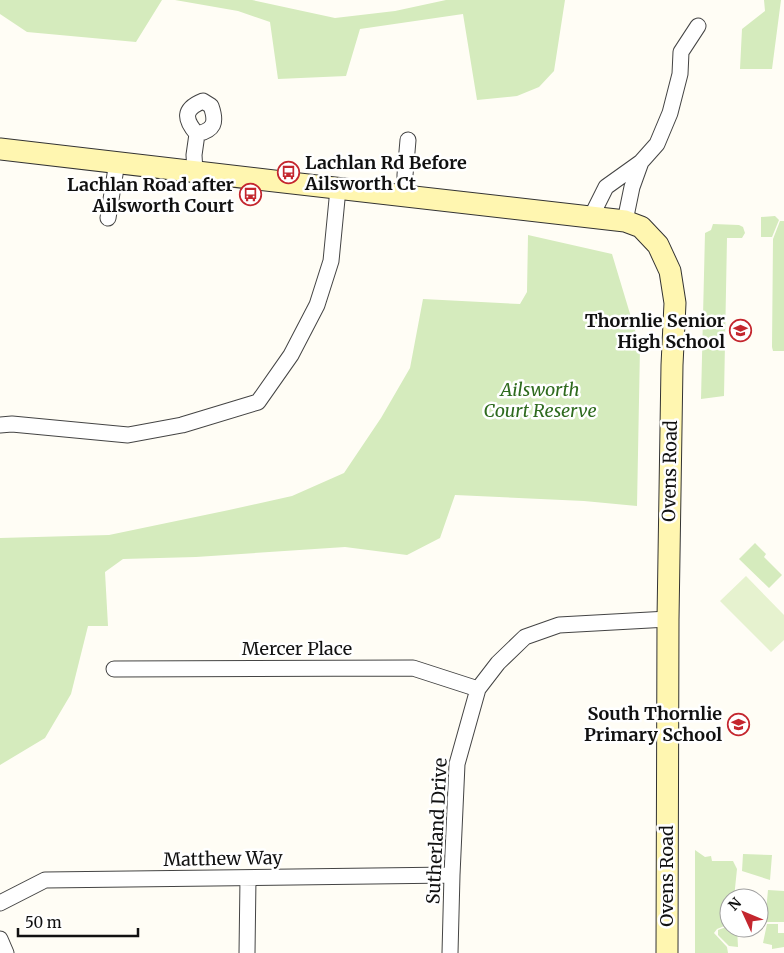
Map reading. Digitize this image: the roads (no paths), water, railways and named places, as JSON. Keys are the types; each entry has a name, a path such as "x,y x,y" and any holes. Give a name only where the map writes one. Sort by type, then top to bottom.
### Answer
{"street":[{"path":"591,218 606,187 641,162 657,144 670,112 680,74 681,52 698,26"},
{"path":"195,172 194,155 197,134"},
{"path":"405,195 408,140"},
{"path":"0,149 625,221 632,187 641,162"},
{"path":"108,218 118,162"},
{"path":"0,425 12,424 128,435 182,425 258,402 291,355 318,305 331,261 338,189"},
{"name":"Ovens Road","path":"625,221 641,227 658,244 670,271 674,303 668,619 667,953"},
{"name":"Sutherland Drive","path":"450,953 457,764 478,689 498,663 526,637 558,625 668,619"},
{"name":"Mercer Place","path":"114,669 414,668 478,689"},
{"name":"Matthew Way","path":"0,903 45,880 452,875"},
{"path":"247,953 248,878"},
{"path":"0,939 6,953"}],"place":[{"name":"Lachlan Rd Before Ailsworth Ct","path":"289,173"},
{"name":"Lachlan Road after Ailsworth Court","path":"250,195"},
{"name":"Thornlie Senior High School","path":"741,331"},
{"name":"South Thornlie Primary School","path":"738,724"}],"park label":[{"name":"Ailsworth Court Reserve","path":"540,400"}]}
